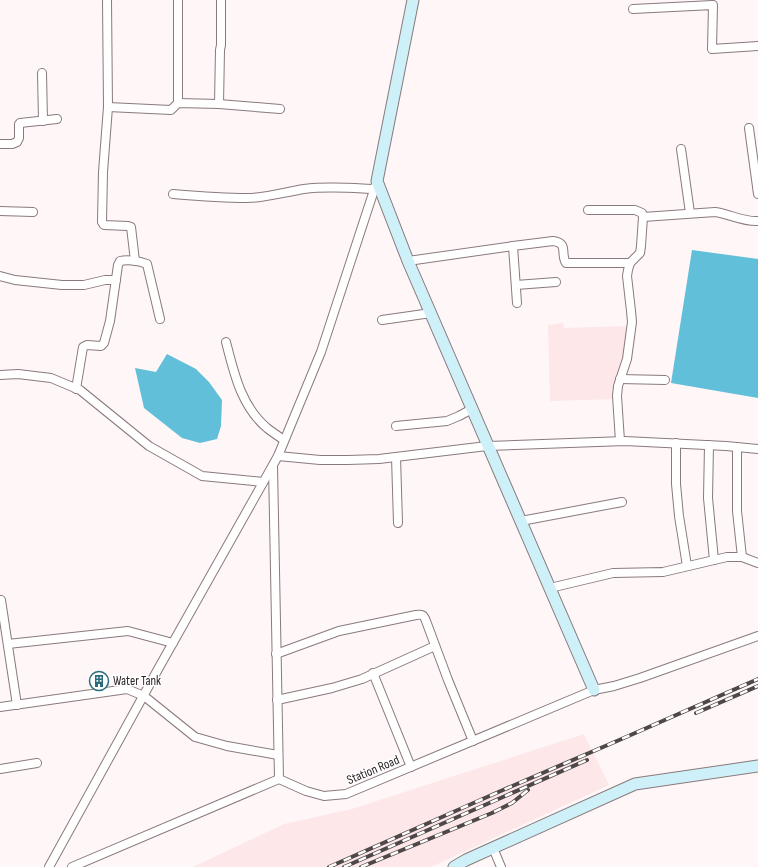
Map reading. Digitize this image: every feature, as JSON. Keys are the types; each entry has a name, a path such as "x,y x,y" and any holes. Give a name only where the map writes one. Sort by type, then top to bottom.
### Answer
{"street":[{"path":"107,0 108,107 103,172 102,222 104,225 132,227 135,261"},
{"path":"108,107 171,110 178,103 178,0"},
{"path":"219,104 221,0"},
{"path":"50,867 278,456 321,352 376,185 413,0"},
{"path":"633,9 713,5 712,49 758,46"},
{"path":"42,73 43,121"},
{"path":"178,103 219,104 280,109"},
{"path":"0,144 12,144 17,142 19,138 20,123 57,119"},
{"path":"749,128 758,194"},
{"path":"681,149 690,213"},
{"path":"173,194 247,198 272,196 317,188 376,185"},
{"path":"376,185 487,446 594,690"},
{"path":"588,210 635,210 642,213 643,217 640,253 630,263 627,276 632,322 627,359 618,386 617,396 620,441"},
{"path":"0,211 33,212"},
{"path":"643,217 715,212 724,213 745,220 758,221"},
{"path":"408,261 553,241 562,245 564,260 566,263 630,263"},
{"path":"513,246 517,303"},
{"path":"76,389 83,347 87,345 101,346 104,343 110,321 118,265 120,261 135,261 148,265 160,319"},
{"path":"0,276 15,280 62,285 84,285 105,280 116,280"},
{"path":"516,285 556,282"},
{"path":"382,320 431,313"},
{"path":"226,342 238,385 254,415 266,428 284,440"},
{"path":"0,374 18,374 51,378 80,390 149,446 202,476 263,482"},
{"path":"620,379 665,380"},
{"path":"396,426 447,421 472,409"},
{"path":"278,456 320,460 348,460 396,457 487,446 620,441 676,443 758,449"},
{"path":"676,443 676,484 679,516 687,566"},
{"path":"708,445 708,498 714,560"},
{"path":"737,447 738,511 742,557"},
{"path":"396,457 398,523"},
{"path":"72,867 279,779 273,465"},
{"path":"520,521 622,502"},
{"path":"550,588 613,573 663,572 727,557 742,557 758,563"},
{"path":"1,600 17,705"},
{"path":"276,654 338,631 421,614 426,620 453,693 473,741"},
{"path":"8,644 128,631 173,643"},
{"name":"Station Road","path":"279,779 306,791 324,796 346,794 594,690 640,678 758,636"},
{"path":"277,700 332,688 362,678 435,646"},
{"path":"373,673 411,767"},
{"path":"0,707 127,689 144,696 194,737 227,746 278,754"},
{"path":"0,769 37,763"},
{"path":"454,867 466,860 635,784 758,766"},
{"path":"494,848 501,867"}],"shaded area":[{"path":"563,323 564,328 631,326 628,371 620,372 616,399 550,401 548,325"},
{"path":"584,734 609,785 431,867 193,867 284,824 352,809"}],"water":[{"path":"692,250 758,259 758,398 671,383"},
{"path":"167,354 196,369 209,382 222,400 221,426 217,439 200,443 182,438 144,408 135,368 156,372"}],"building":[{"name":"Water Tank","path":"98,675 105,677 105,684 103,687 95,688 91,682 93,677"}],"railway":[{"path":"329,867 758,679"},
{"path":"696,713 758,686"},
{"path":"344,867 587,760"},
{"path":"361,867 492,813 512,803 528,790"}],"place":[{"name":"Water Tank","path":"99,681"}]}
